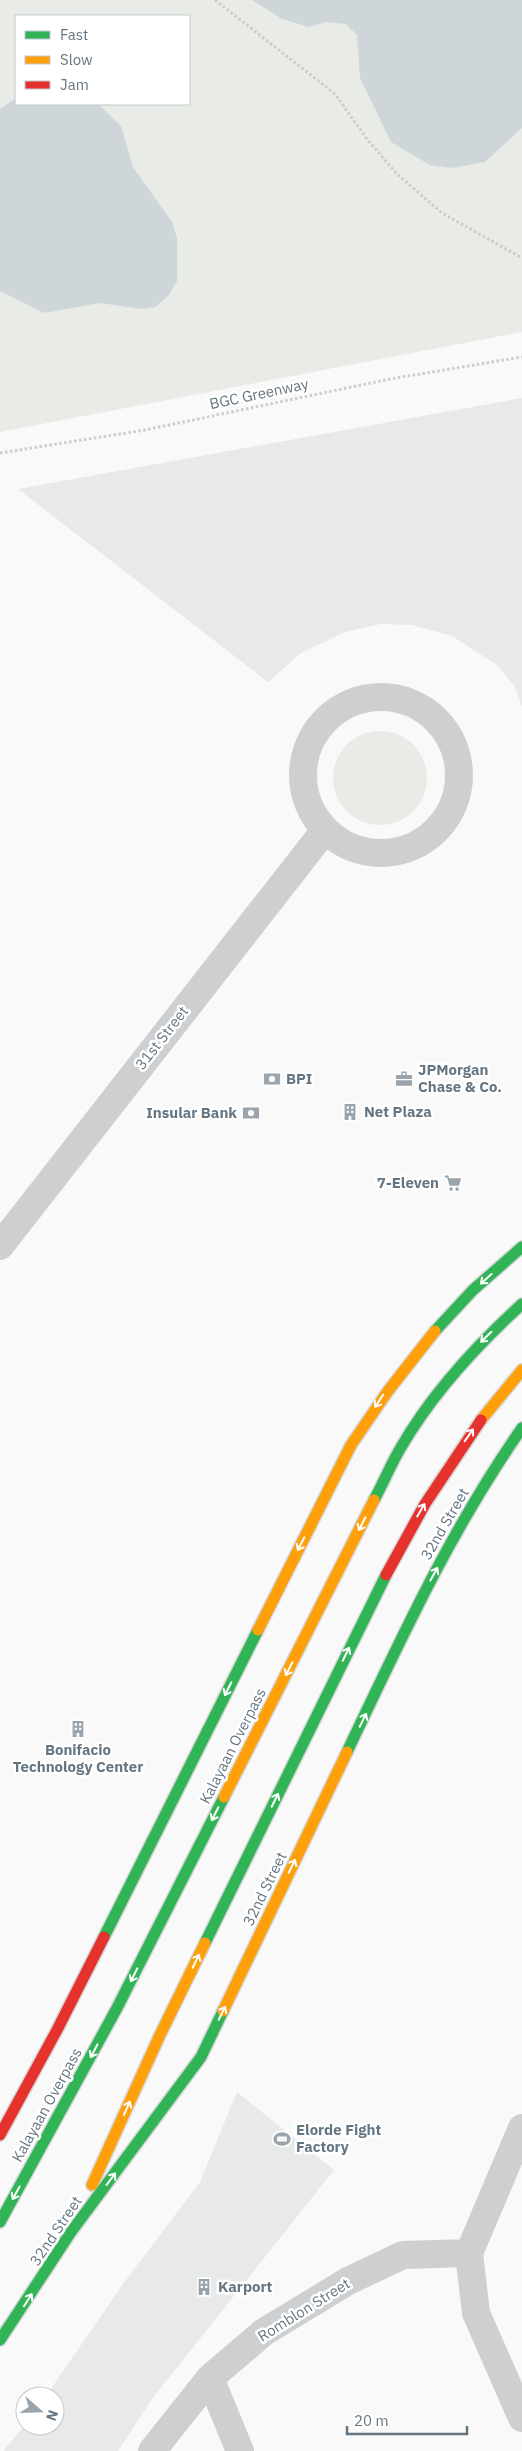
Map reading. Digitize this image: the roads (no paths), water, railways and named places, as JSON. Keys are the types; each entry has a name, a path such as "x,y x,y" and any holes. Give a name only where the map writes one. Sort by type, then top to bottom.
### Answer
{"main road":[{"path":"0,2135 57,2030 351,1445 389,1386 464,1298 522,1247"},
{"name":"Kalayaan Overpass","path":"0,2222 117,2008 400,1450 433,1400 468,1356 522,1304"},
{"path":"71,2232 159,2037 396,1552 441,1475 472,1430 522,1370"},
{"name":"32nd Street","path":"0,2340 71,2232 201,2057 423,1593 503,1454 522,1428"}],"street":[{"path":"394,697 417,705 437,720 451,740 458,763 459,787 452,810 438,829 419,844 396,852 372,853 349,846 325,830 314,814 305,791 304,766 311,741 326,721 345,706 369,698 394,697"},
{"name":"31st Street","path":"0,1246 325,830"},
{"path":"522,2128 469,2253 476,2313 522,2418"},
{"name":"Romblon Street","path":"152,2451 210,2378 264,2332 348,2281 403,2255 469,2253"},
{"path":"210,2378 240,2451"}],"place":[{"name":"BPI","path":"272,1079"},
{"name":"JPMorgan Chase & Co.","path":"404,1079"},
{"name":"Net Plaza","path":"350,1112"},
{"name":"Insular Bank","path":"251,1113"},
{"name":"7-Eleven","path":"453,1183"},
{"name":"Bonifacio Technology Center","path":"78,1729"},
{"name":"Elorde Fight Factory","path":"282,2139"},
{"name":"Karport","path":"204,2287"}]}
